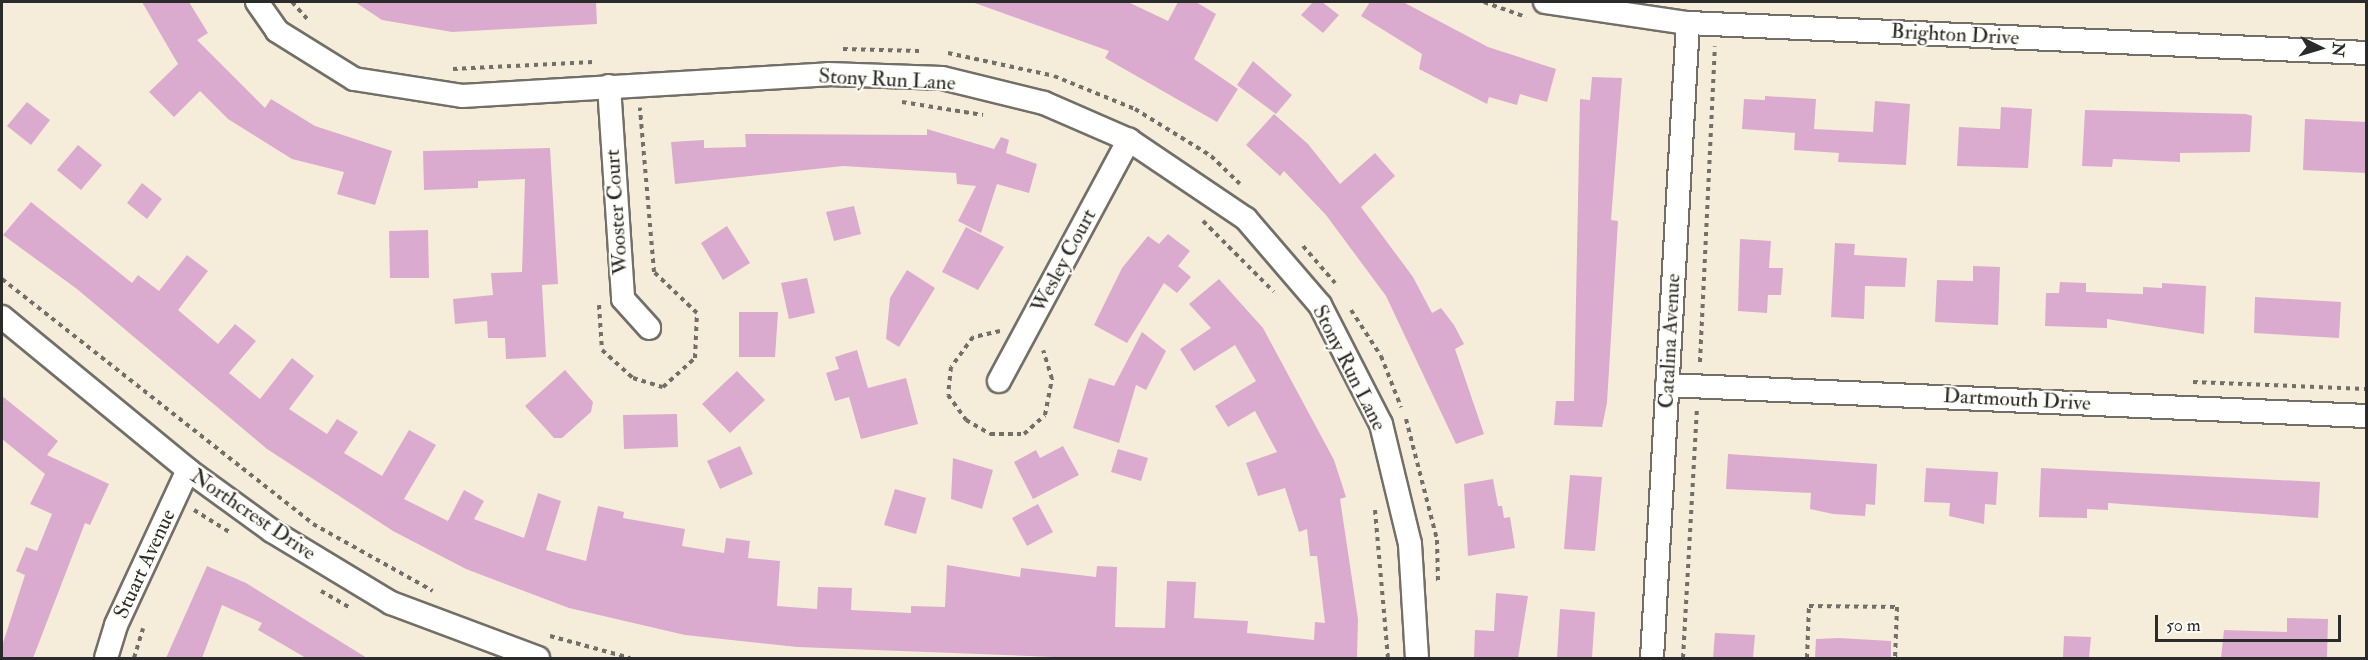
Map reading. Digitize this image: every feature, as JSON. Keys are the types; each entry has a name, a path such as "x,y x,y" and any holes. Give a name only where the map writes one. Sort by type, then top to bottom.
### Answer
{"street":[{"name":"Stony Run Lane","path":"257,2 277,31 354,79 462,96 828,74 942,78 1044,103 1129,140 1246,219 1320,305 1381,423 1410,544 1417,658"},
{"name":"Brighton Drive","path":"1545,2 1688,23 2367,53"},
{"name":"Catalina Avenue","path":"1652,658 1688,23"},
{"name":"Wooster Court","path":"609,86 623,299 649,328"},
{"name":"Wesley Court","path":"999,381 1129,140"},
{"name":"Northcrest Drive","path":"2,317 188,471 272,531 391,603 538,658"},
{"name":"Dartmouth Drive","path":"1667,385 2367,416"},
{"name":"Stuart Avenue","path":"106,658 116,625 188,471"}],"path":[{"path":"292,2 315,25"},
{"path":"1710,363 1698,362 1715,48"},
{"path":"829,50 933,52"},
{"path":"945,53 1054,76 1135,109 1211,156 1244,188"},
{"path":"447,69 605,61"},
{"path":"896,102 987,115"},
{"path":"599,302 602,350 633,378 663,387 695,358 697,313 654,272 640,108 652,107"},
{"path":"1200,218 1281,299"},
{"path":"1300,243 1337,286"},
{"path":"2,279 314,524 443,595"},
{"path":"1349,306 1381,356 1413,437 1437,540 1438,588"},
{"path":"1008,321 1003,331 974,337 951,367 948,395 966,420 990,434 1024,434 1045,416 1052,379 1043,351 1048,341"},
{"path":"2187,382 2367,389"},
{"path":"1683,658 1697,408 1709,409"},
{"path":"1373,500 1388,658"},
{"path":"189,519 193,509 243,541"},
{"path":"312,585 362,613"},
{"path":"1807,658 1809,606 1897,607 1895,658"},
{"path":"134,658 144,622"},
{"path":"544,634 630,658"}],"building":[{"path":"142,2 189,2 208,33 197,40 265,108 271,99 315,126 392,151 375,205 337,194 344,172 292,159 228,119 200,91 174,117 149,92 178,64"},
{"path":"355,2 596,2 597,24 452,32 382,20"},
{"path":"972,2 1128,2 1168,21 1178,2 1196,2 1216,14 1194,59 1238,89 1217,122 1105,58 1109,51"},
{"path":"1313,2 1322,2 1339,15 1323,33 1301,15"},
{"path":"1370,2 1403,2 1488,47 1556,69 1547,102 1520,94 1517,105 1489,97 1487,104 1419,69 1422,54 1361,16"},
{"path":"1253,61 1292,95 1276,114 1237,85"},
{"path":"1592,77 1622,78 1611,220 1618,221 1607,403 1602,427 1554,425 1556,401 1574,401 1580,99 1590,100"},
{"path":"1765,96 1816,99 1814,129 1873,132 1875,101 1910,104 1906,165 1838,162 1839,153 1794,150 1795,133 1742,129 1744,99 1765,100"},
{"path":"27,102 50,120 31,145 7,126"},
{"path":"2001,107 2032,109 2028,168 1957,166 1959,127 2000,129"},
{"path":"2085,110 2246,114 2252,116 2250,152 2180,153 2180,162 2113,159 2112,167 2082,166"},
{"path":"1274,114 1308,144 1340,184 1375,153 1395,176 1361,207 1413,277 1432,313 1441,308 1454,325 1464,344 1455,349 1484,434 1456,444 1386,296 1326,215 1284,171 1280,176 1246,145"},
{"path":"2305,119 2367,122 2367,173 2303,170"},
{"path":"927,129 994,149 1001,137 1009,140 1006,153 1037,164 1029,193 997,184 981,233 958,221 976,186 957,184 956,173 843,166 675,184 671,142 704,140 704,148 746,147 745,134 927,135"},
{"path":"78,145 102,165 81,190 57,170"},
{"path":"550,148 558,284 542,285 546,357 506,359 505,338 488,338 487,321 455,324 453,299 493,295 491,273 522,272 525,179 478,181 478,188 424,190 423,151"},
{"path":"142,183 162,199 147,219 127,203"},
{"path":"31,202 132,283 138,275 159,291 187,255 208,271 178,310 218,344 235,324 256,341 229,373 260,399 292,358 314,376 289,409 327,434 337,419 358,432 344,453 382,476 409,430 436,445 404,499 448,521 464,490 484,501 474,519 524,538 538,493 561,501 546,550 586,561 598,506 624,512 623,518 685,529 682,546 724,553 726,538 750,541 748,558 780,561 777,606 817,609 818,587 852,588 851,610 911,613 911,606 945,607 947,565 1020,577 1021,568 1096,577 1097,566 1117,567 1115,627 1165,628 1167,581 1196,582 1194,618 1248,621 1247,633 1314,640 1315,622 1325,623 1317,556 1310,556 1307,529 1299,532 1285,488 1258,496 1246,463 1277,452 1255,411 1228,427 1215,406 1256,381 1235,345 1194,371 1180,349 1211,328 1189,304 1219,279 1263,328 1334,460 1346,497 1340,499 1358,619 1357,658 1079,658 797,647 685,635 569,608 466,569 393,531 267,449 77,289 3,235"},
{"path":"854,206 861,234 834,241 826,212"},
{"path":"727,226 750,263 723,280 701,243"},
{"path":"966,227 1004,247 978,290 942,272"},
{"path":"428,230 429,278 390,278 389,231"},
{"path":"1168,234 1190,251 1178,266 1191,277 1177,293 1164,283 1127,343 1094,325 1122,268 1148,236 1159,244"},
{"path":"1740,239 1771,241 1769,268 1783,268 1781,295 1768,295 1767,313 1738,311"},
{"path":"1835,243 1855,244 1854,255 1907,258 1905,287 1865,286 1864,319 1831,317"},
{"path":"1973,266 2000,267 1998,325 1935,322 1937,280 1973,281"},
{"path":"907,270 935,288 899,347 886,339 890,298"},
{"path":"807,278 815,313 789,319 781,283"},
{"path":"2060,282 2086,283 2086,292 2143,294 2143,287 2162,288 2162,283 2206,286 2204,334 2107,319 2107,328 2045,326 2046,293 2059,293"},
{"path":"2255,297 2341,302 2339,338 2254,333"},
{"path":"739,312 778,312 775,357 739,357"},
{"path":"1142,332 1166,351 1146,390 1136,385 1119,443 1073,428 1089,378 1114,386"},
{"path":"857,350 868,388 906,378 918,424 861,439 849,397 835,401 826,373 839,369 835,357"},
{"path":"565,370 593,402 591,412 562,438 554,438 525,406"},
{"path":"737,371 765,400 730,433 702,404"},
{"path":"2,396 58,441 47,455 109,484 90,525 85,523 33,658 2,658 2,646 25,575 16,571 26,547 37,551 52,514 30,504 45,474 2,439"},
{"path":"677,414 678,447 624,449 623,415"},
{"path":"740,446 753,474 720,489 707,461"},
{"path":"1063,446 1079,475 1033,499 1014,462 1036,450 1040,458"},
{"path":"1118,449 1148,458 1141,481 1111,472"},
{"path":"1728,454 1877,464 1875,505 1866,504 1865,516 1833,514 1810,509 1811,493 1726,489"},
{"path":"953,458 993,470 982,509 951,499"},
{"path":"1926,468 1998,472 1996,505 1985,504 1984,524 1949,516 1950,503 1924,502"},
{"path":"2041,468 2320,482 2318,518 2108,503 2108,510 2087,509 2087,518 2039,517"},
{"path":"1570,475 1602,477 1595,551 1564,549"},
{"path":"1493,479 1498,506 1502,506 1504,518 1510,517 1515,548 1468,556 1464,484"},
{"path":"895,489 926,498 916,534 884,525"},
{"path":"1038,504 1053,532 1027,546 1012,518"},
{"path":"207,566 246,583 367,658 306,658 258,630 262,623 222,605 202,658 166,658"},
{"path":"1496,593 1528,596 1518,658 1474,658 1475,630 1494,631"},
{"path":"1560,609 1595,612 1592,658 1557,658"},
{"path":"2287,618 2328,619 2327,658 2221,658 2224,630 2287,632"},
{"path":"1715,633 1755,635 1753,658 1713,658"},
{"path":"2064,636 2091,637 2089,658 2063,658"},
{"path":"1816,639 1891,641 1891,658 1815,658"}]}
